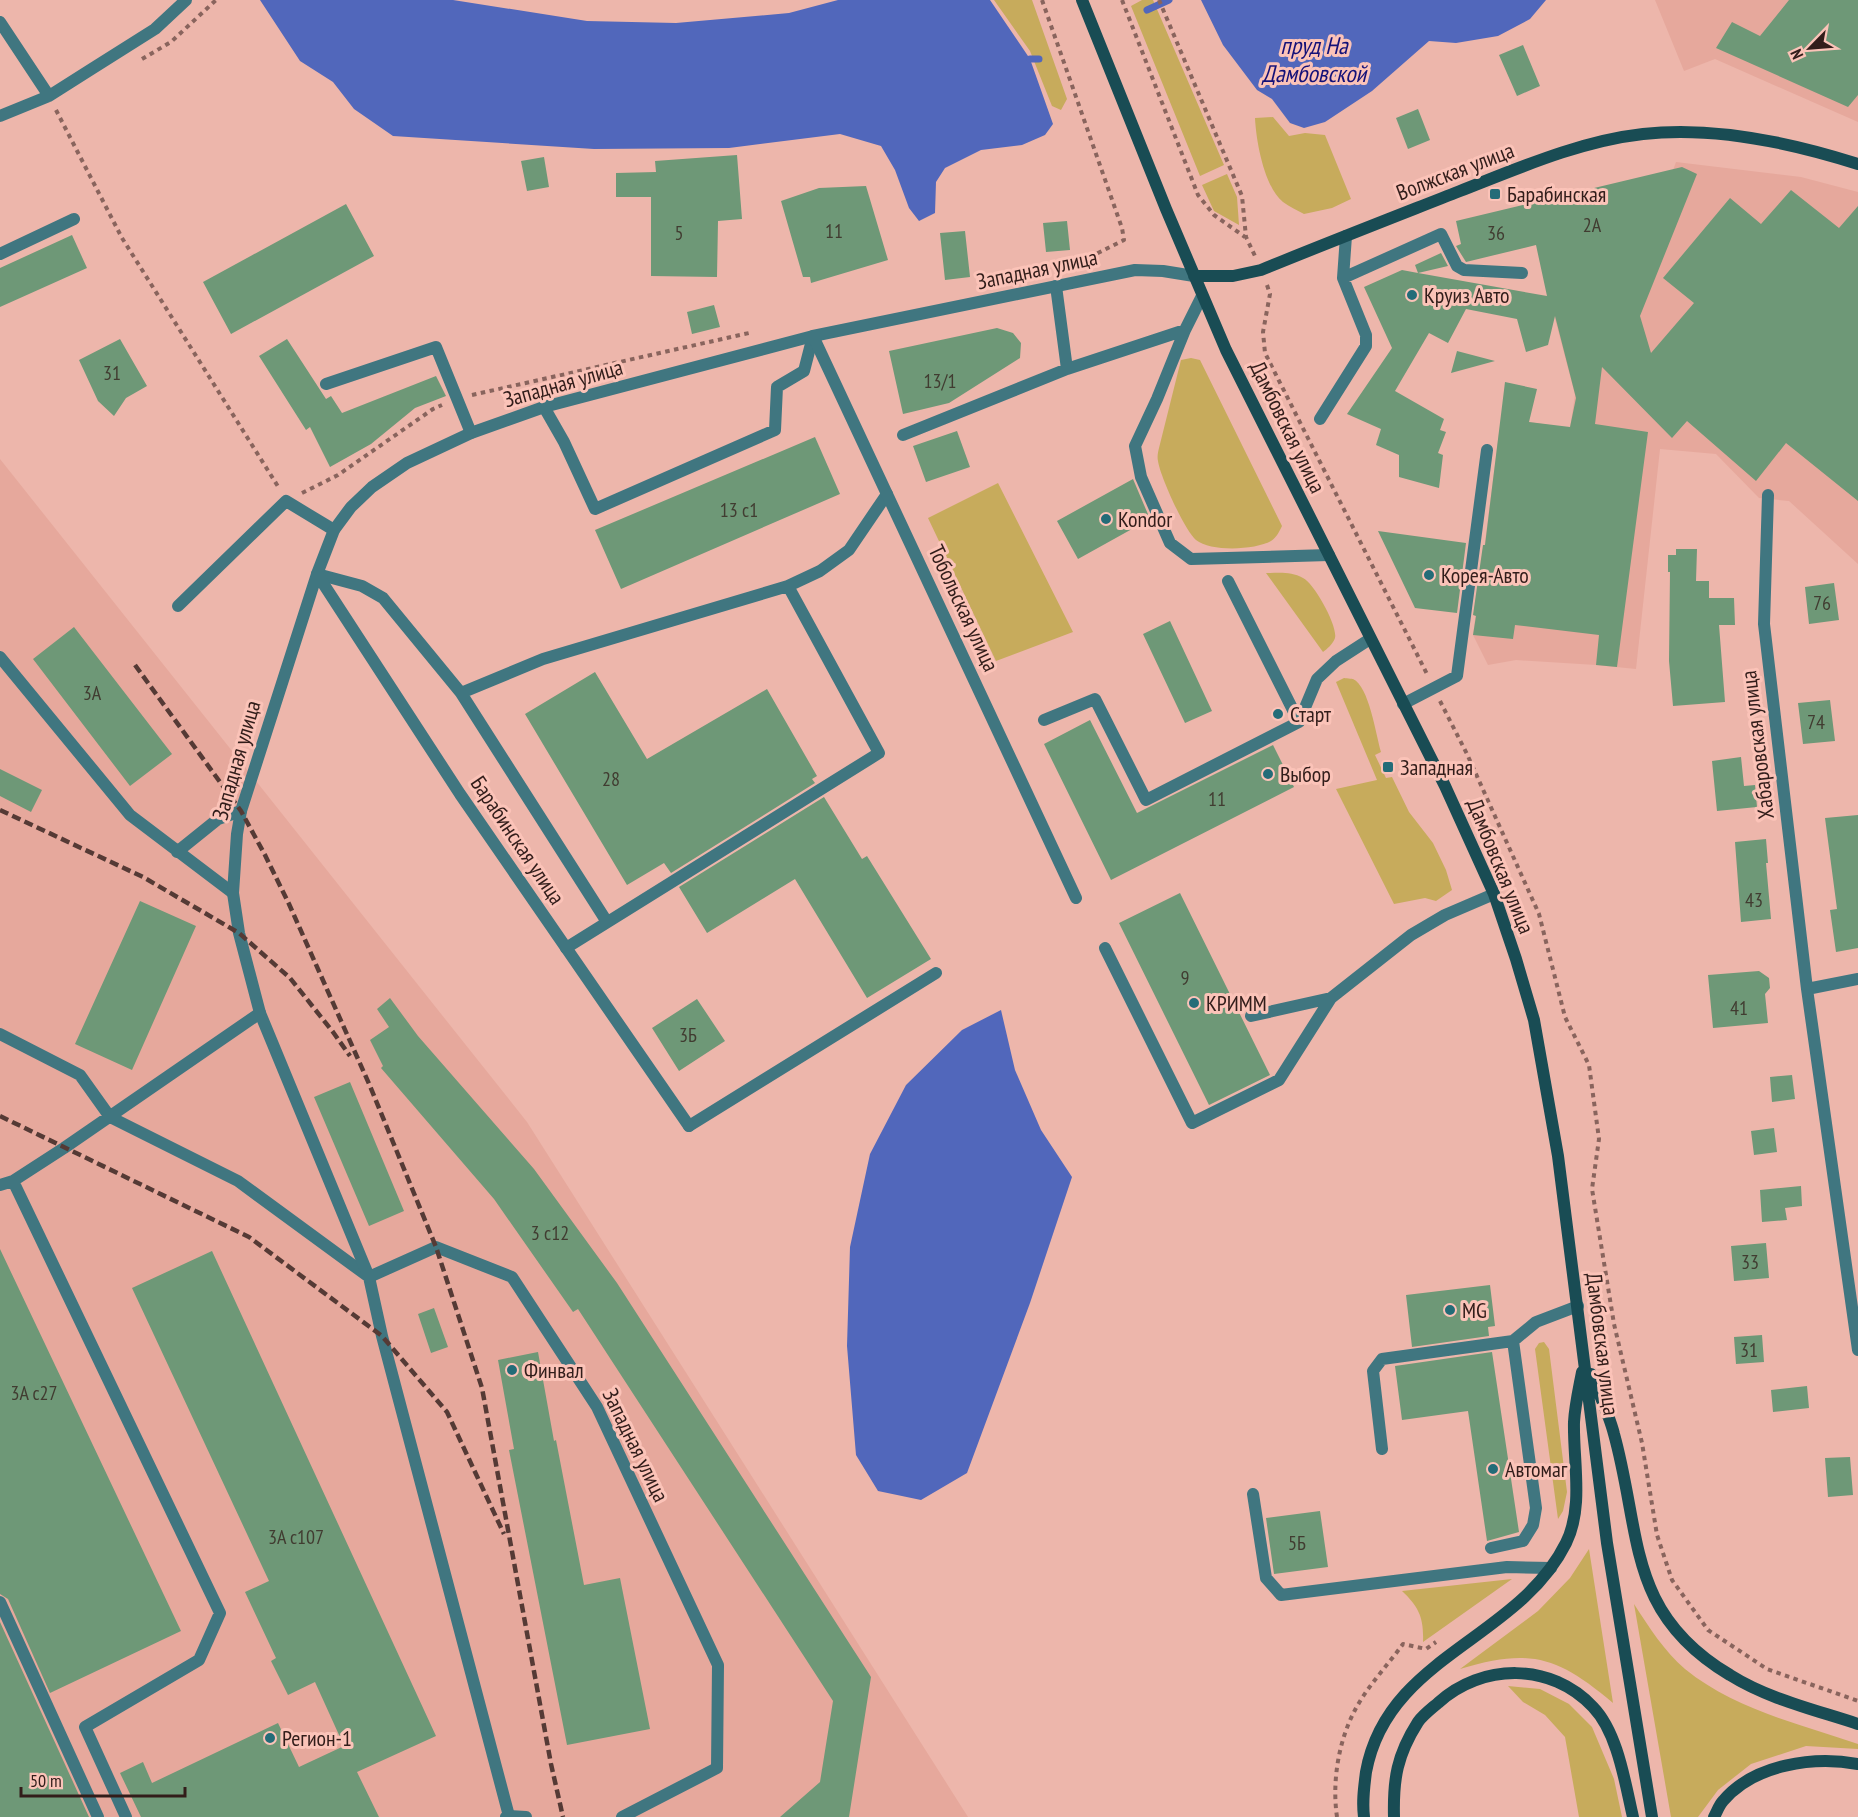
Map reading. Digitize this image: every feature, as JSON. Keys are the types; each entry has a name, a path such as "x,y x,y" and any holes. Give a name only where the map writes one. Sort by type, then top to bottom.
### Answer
{"main road":[{"name":"Дамбовская улица","path":"1082,0 1226,350 1445,786 1494,894 1516,959 1534,1020 1558,1156 1607,1543 1652,1817"},
{"name":"Волжская улица","path":"1194,276 1233,276 1261,270 1512,170 1597,143 1644,134 1692,133 1738,136 1813,151 1858,164"},
{"path":"1364,1817 1362,1800 1369,1758 1380,1726 1404,1694 1442,1661 1516,1606 1551,1568 1566,1543 1575,1515 1575,1420 1584,1356"},
{"path":"1584,1356 1614,1433 1641,1567 1659,1609 1684,1642 1730,1676 1776,1696 1858,1724"},
{"path":"1394,1817 1393,1786 1402,1752 1419,1720 1448,1694 1480,1677 1514,1672 1542,1676 1572,1690 1593,1707 1605,1724 1616,1750 1633,1817"},
{"path":"1714,1817 1723,1801 1747,1781 1780,1767 1815,1761 1858,1764"}],"street":[{"path":"0,116 49,96 155,29 186,0"},
{"path":"0,22 49,96"},
{"path":"0,254 74,219"},
{"path":"1343,278 1441,234 1457,266 1464,270 1522,273"},
{"path":"1320,419 1366,346 1366,335 1343,278 1346,236"},
{"name":"Западная улица","path":"622,1817 717,1768 718,1665 597,1407 512,1277 436,1247 369,1277 260,1013 238,933 233,893 241,811 317,574 334,530 351,507 372,487 407,463 471,433 544,407 813,336 1056,286 1136,270 1164,271 1194,276"},
{"path":"1056,286 1067,369"},
{"path":"1203,296 1185,330 1135,446 1141,477 1170,543 1191,559 1329,555"},
{"path":"903,435 1067,369 1185,330"},
{"path":"544,407 564,442 595,509 775,430 777,387 804,371 813,336"},
{"name":"Тобольская улица","path":"813,336 1077,898"},
{"path":"326,384 436,347 471,433"},
{"path":"1403,704 1457,676 1487,450"},
{"path":"461,693 543,659 788,586 820,572 849,550 887,494"},
{"name":"Хабаровская улица","path":"1768,495 1764,624 1807,989 1858,1350"},
{"path":"178,606 286,501 334,530"},
{"path":"317,574 362,586 383,598 461,693 607,922"},
{"name":"Барабинская улица","path":"317,574 460,794 689,1126 936,973"},
{"path":"1228,581 1299,722"},
{"path":"566,948 879,753 788,586"},
{"path":"1044,720 1095,699 1146,800 1299,722 1317,679 1336,661 1370,639"},
{"path":"0,657 130,815 233,893"},
{"path":"177,852 218,819 241,811"},
{"path":"1105,948 1192,1123 1279,1080 1331,998 1411,935 1445,915 1494,894"},
{"path":"1807,989 1858,979"},
{"path":"1251,1016 1331,998"},
{"path":"0,1185 13,1181 110,1117 260,1013"},
{"path":"0,1034 80,1075 110,1117 238,1181 369,1277 382,1336 508,1816 526,1817"},
{"path":"13,1181 220,1613 199,1660 86,1727 126,1817"},
{"path":"1382,1449 1373,1371 1382,1359 1514,1341 1536,1322 1578,1306"},
{"path":"1491,1548 1523,1541 1533,1525 1536,1508 1514,1341"},
{"path":"1253,1494 1266,1578 1281,1595 1507,1567 1551,1568"},
{"path":"0,1602 98,1817"}],"path":[{"path":"1039,271 1096,254 1124,240 1122,228 1042,0"},
{"path":"1122,0 1198,195 1214,215 1246,237 1242,196 1159,0"},
{"path":"49,96 123,238 286,501 338,475 433,409 457,399 760,331"},
{"path":"1261,270 1270,294 1263,332 1265,353 1467,754 1539,914 1565,1017 1589,1065 1599,1138 1592,1189 1614,1323 1642,1443 1657,1535 1672,1580 1708,1630 1767,1669 1858,1701"}],"shaded area":[{"path":"994,0 1032,0 1067,99 1061,110 1052,106 1030,51"},
{"path":"1142,0 1153,0 1224,165 1200,176 1131,6"},
{"path":"1655,0 1858,0 1858,122 1715,59 1684,71"},
{"path":"1273,117 1289,136 1305,133 1325,135 1351,199 1332,208 1304,214 1283,202 1276,195 1262,163 1255,118"},
{"path":"1676,162 1801,177 1858,192 1858,564 1789,501 1759,498 1716,454 1660,449 1636,669 1516,660 1488,665 1473,635 1501,418 1570,428 1575,395 1553,311 1631,285"},
{"path":"1227,174 1237,197 1239,225 1214,211 1202,185"},
{"path":"1191,358 1200,360 1282,526 1275,538 1264,544 1244,548 1222,548 1196,540 1180,515 1163,478 1158,459 1159,450 1181,360"},
{"path":"0,459 527,1122 968,1817 0,1817"},
{"path":"998,483 1073,632 996,661 928,518"},
{"path":"1266,573 1294,574 1308,582 1319,596 1335,632 1333,642 1323,652"},
{"path":"1344,678 1353,679 1359,683 1368,701 1381,752 1375,755 1386,778 1392,777 1409,812 1433,843 1446,870 1452,890 1436,901 1425,898 1394,904 1336,789 1377,780 1336,682"},
{"path":"1544,1342 1549,1349 1567,1492 1563,1511 1558,1519 1535,1349 1539,1343"},
{"path":"1589,1549 1613,1703 1575,1675 1542,1660 1506,1659 1460,1669 1538,1611 1570,1578"},
{"path":"1512,1579 1423,1642 1423,1626 1419,1614 1413,1602 1402,1591"},
{"path":"1634,1604 1670,1654 1704,1683 1724,1695 1768,1714 1858,1744 1858,1749 1806,1746 1751,1764 1718,1790 1698,1817 1671,1817"},
{"path":"1508,1686 1540,1689 1569,1704 1592,1727 1614,1779 1622,1817 1579,1817 1565,1737 1545,1715 1523,1702"}],"water":[{"path":"260,0 453,0 587,21 676,23 789,13 838,0 990,0 1030,59 1053,124 1045,135 1022,145 981,150 945,168 936,182 935,213 919,221 909,208 895,170 881,146 840,134 729,148 594,149 393,136 354,109 333,82 300,61"},
{"name":"пруд На Дамбовской","path":"1201,0 1546,0 1530,19 1498,36 1456,43 1429,41 1372,91 1325,122 1304,128 1290,123 1272,99 1257,90 1223,45"},
{"path":"1001,1010 1015,1070 1041,1130 1072,1177 1030,1303 967,1473 921,1500 878,1491 856,1455 847,1346 850,1247 870,1154 906,1085 962,1030"}],"building":[{"path":"1789,0 1858,0 1858,95 1848,107 1716,48 1732,22 1760,36"},
{"path":"1523,45 1540,86 1517,96 1499,55"},
{"path":"1418,109 1430,140 1408,149 1396,118"},
{"path":"737,155 742,219 718,221 717,277 651,276 651,197 616,197 616,173 656,172 655,161"},
{"path":"544,157 549,187 527,191 521,161"},
{"path":"1682,167 1697,174 1640,316 1651,353 1694,303 1663,278 1730,198 1761,224 1791,190 1839,228 1858,206 1858,501 1786,443 1756,481 1687,421 1672,438 1602,367 1595,424 1648,432 1617,667 1596,665 1599,635 1515,625 1513,639 1473,635 1476,616 1473,615 1483,545 1485,545 1505,382 1537,389 1529,422 1570,427 1576,398 1555,316 1548,345 1526,352 1517,319 1466,309 1448,343 1429,333 1395,391 1444,419 1440,430 1446,432 1438,453 1443,455 1439,488 1399,477 1399,455 1376,445 1381,429 1347,414 1392,348 1364,287 1402,270 1547,296 1536,245 1466,262 1456,246 1461,244 1456,221"},
{"path":"866,186 888,260 811,283 810,277 803,277 781,201 819,188"},
{"path":"346,204 374,256 231,334 203,282"},
{"path":"1067,221 1070,250 1046,252 1043,223"},
{"path":"965,231 970,277 945,280 940,233"},
{"path":"72,235 87,268 0,307 0,268"},
{"path":"1441,253 1448,266 1418,273 1415,265"},
{"path":"714,305 720,327 692,334 687,312"},
{"path":"997,328 1013,333 1021,343 1020,358 949,403 903,414 889,351"},
{"path":"120,339 147,386 126,398 114,416 98,401 79,360"},
{"path":"287,339 326,399 331,396 342,413 436,376 446,396 415,408 371,444 330,467 310,427 306,430 259,356"},
{"path":"1457,351 1495,361 1451,373"},
{"path":"957,431 970,467 926,482 913,446"},
{"path":"815,437 840,494 621,589 595,530"},
{"name":"Kondor","path":"1133,479 1150,519 1078,559 1057,521"},
{"name":"Корея-Авто","path":"1378,531 1466,543 1457,613 1415,608"},
{"path":"1676,549 1697,549 1696,581 1709,581 1709,598 1734,598 1735,625 1719,625 1725,702 1673,706 1669,661 1670,572 1668,572 1668,555 1676,555"},
{"path":"1834,583 1839,620 1809,624 1805,587"},
{"path":"1170,621 1212,711 1185,723 1143,634"},
{"path":"74,627 172,754 130,786 33,659"},
{"path":"595,672 647,759 767,689 817,776 812,779 815,783 671,873 664,863 627,885 525,714"},
{"path":"1830,700 1835,741 1803,744 1798,703"},
{"path":"1090,720 1137,813 1273,745 1294,787 1111,880 1044,744"},
{"path":"1741,757 1744,786 1755,785 1757,807 1717,811 1712,761"},
{"path":"0,769 42,790 31,812 0,796"},
{"path":"824,797 862,859 867,856 931,959 867,998 795,879 707,933 679,887"},
{"path":"1858,815 1858,948 1836,952 1830,910 1837,909 1825,818"},
{"path":"1766,839 1771,919 1741,922 1735,842"},
{"path":"1180,893 1270,1075 1209,1105 1119,923"},
{"path":"140,901 196,926 132,1070 75,1044"},
{"path":"1759,971 1769,978 1770,988 1765,994 1768,1023 1713,1028 1708,975"},
{"path":"390,998 418,1036 534,1169 617,1283 871,1677 849,1817 780,1817 820,1782 833,1701 578,1309 573,1312 494,1199 381,1068 383,1066 370,1040 389,1027 377,1009"},
{"path":"697,999 725,1041 679,1071 652,1028"},
{"path":"1792,1075 1795,1099 1772,1102 1770,1077"},
{"path":"350,1082 404,1211 369,1226 314,1097"},
{"path":"1774,1128 1777,1152 1754,1155 1751,1131"},
{"path":"1801,1186 1802,1206 1785,1208 1787,1220 1762,1222 1760,1190"},
{"path":"1766,1243 1769,1278 1734,1281 1731,1246"},
{"path":"0,1249 181,1631 50,1693 8,1599 0,1594"},
{"path":"212,1251 436,1736 357,1772 379,1817 141,1817 120,1773 143,1762 152,1783 278,1723 299,1767 344,1746 315,1682 288,1695 271,1661 276,1658 245,1592 269,1581 132,1288"},
{"name":"MG","path":"1490,1285 1495,1326 1488,1327 1489,1336 1412,1347 1406,1295"},
{"path":"434,1308 448,1347 431,1353 418,1314"},
{"path":"1762,1335 1764,1362 1736,1364 1734,1337"},
{"path":"538,1352 584,1585 620,1578 650,1729 567,1745 509,1450 514,1449 498,1360"},
{"name":"Автомаг","path":"1492,1352 1519,1532 1487,1541 1468,1411 1402,1420 1395,1366"},
{"path":"1807,1386 1809,1408 1773,1412 1771,1390"},
{"path":"1850,1457 1853,1495 1828,1497 1825,1458"},
{"path":"1320,1511 1328,1567 1274,1574 1266,1518"},
{"path":"0,1622 89,1817 0,1817"}],"waterway":[{"path":"1147,10 1169,0"},
{"path":"1030,59 1039,59"}],"railway":[{"path":"135,665 241,811 265,855 370,1086 436,1247 482,1388 551,1764 563,1817"},
{"path":"0,810 143,877 239,933 290,978 350,1056"},
{"path":"0,1116 249,1237 382,1336 447,1412 504,1534"}],"place":[{"name":"Барабинская","path":"1495,194"},
{"name":"Круиз Авто","path":"1412,295"},
{"name":"Kondor","path":"1106,519"},
{"name":"Корея-Авто","path":"1429,575"},
{"name":"Старт","path":"1278,714"},
{"name":"Западная","path":"1388,767"},
{"name":"Выбор","path":"1268,774"},
{"name":"КРИММ","path":"1194,1003"},
{"name":"MG","path":"1450,1310"},
{"name":"Финвал","path":"512,1370"},
{"name":"Автомаг","path":"1493,1469"},
{"name":"Регион-1","path":"270,1738"}]}
